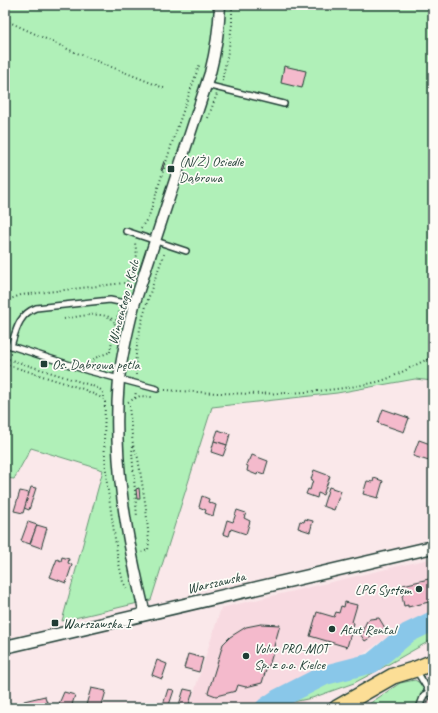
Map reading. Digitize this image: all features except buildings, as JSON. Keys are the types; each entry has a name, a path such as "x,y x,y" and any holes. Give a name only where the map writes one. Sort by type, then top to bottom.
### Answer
{"main road":[{"path":"337,708 393,676 412,661 433,651"},
{"path":"393,676 426,666"}],"street":[{"name":"Wincentego z Kielc","path":"145,614 136,554 123,507 119,469 117,417 119,379 126,336 134,304 206,85 215,52 220,5"},
{"name":"Warszawska","path":"5,647 433,547"}],"lane":[{"path":"206,85 284,104"},
{"path":"126,231 186,251"},
{"path":"134,304 110,300 36,308 26,312 22,317 11,346 89,371 137,385 157,389"},
{"path":"426,666 429,692 433,698"},
{"path":"419,708 424,695 429,692"}],"path":[{"path":"5,20 72,51 166,89"},
{"path":"139,230 149,216 174,137 202,59"},
{"path":"207,118 210,113"},
{"path":"135,398 137,385 136,356 140,332 145,311 168,246"},
{"path":"5,301 21,295 124,283 129,280"},
{"path":"64,319 102,314 113,319 115,323"},
{"path":"91,365 95,358 110,352"},
{"path":"157,389 245,394 316,391 378,381 393,376 433,357"},
{"path":"5,358 85,383 101,390 104,394 104,442 108,492 118,559 123,582 129,593"},
{"path":"5,364 83,389 105,401"},
{"path":"85,383 87,377"},
{"path":"128,402 133,445 138,458 144,494 149,542 148,550 136,554"},
{"path":"133,445 132,452 137,521"},
{"path":"136,554 140,547"}],"shaded area":[{"path":"433,558 433,614 407,628 402,627 346,666 296,708 189,708 221,608"},
{"path":"433,683 433,708 419,708 426,687"}],"green space":[{"path":"5,5 433,5 433,381 415,379 337,393 212,407 151,600 62,621 103,470 31,448 14,479 5,478"},
{"path":"433,614 433,639 373,673 354,683 312,698 288,703 281,699 291,691 341,665 362,660 386,646 407,628"},
{"path":"415,680 426,687 419,708 363,708 400,683"}],"waterway":[{"path":"265,708 278,699 325,675 372,663 408,633 433,621"}],"place":[{"name":"(N/Ż) Osiedle Dąbrowa","path":"171,169"},
{"name":"Os. Dąbrowa pętla","path":"44,364"},
{"name":"LPG System","path":"419,589"},
{"name":"Warszawska I","path":"55,623"},
{"name":"Atut Rental","path":"332,629"},
{"name":"Volvo PRO-MOT Sp. z o.o. Kielce","path":"246,656"}]}
